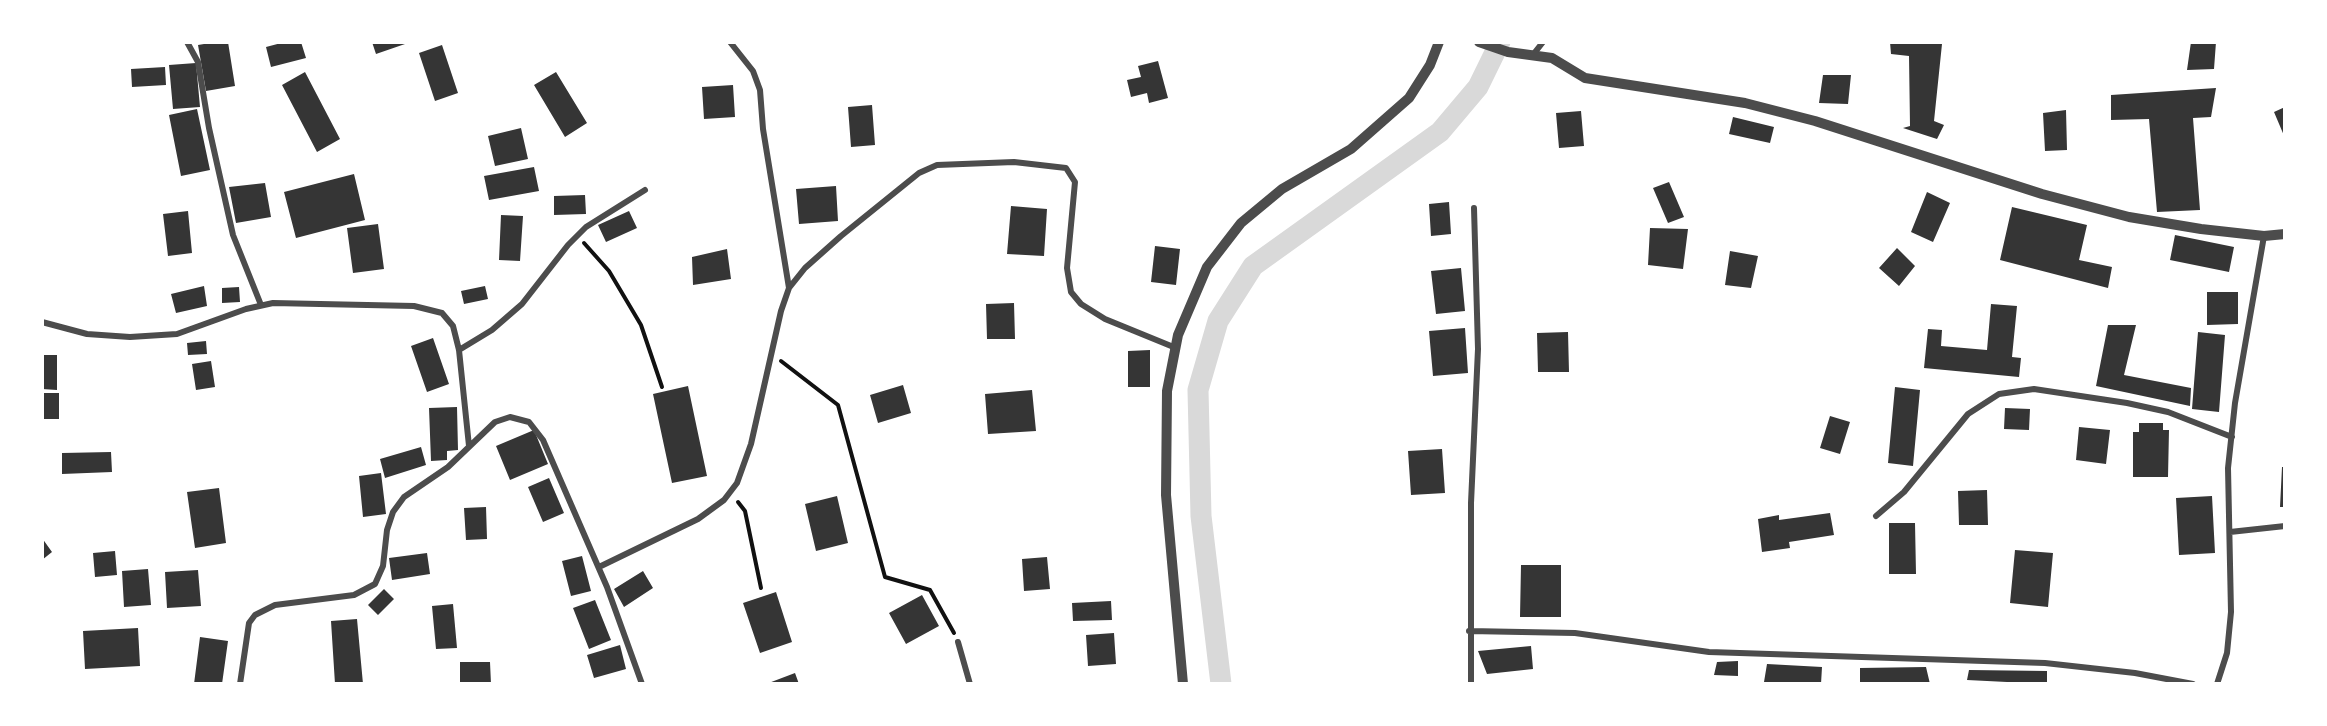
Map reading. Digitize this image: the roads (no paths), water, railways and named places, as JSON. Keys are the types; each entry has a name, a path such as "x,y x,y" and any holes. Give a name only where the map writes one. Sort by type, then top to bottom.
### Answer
{"street":[{"path":"187,42 198,62 209,128 232,235 261,305"},
{"path":"730,42 753,71 760,90 763,129 789,288"},
{"path":"1183,684 1166,495 1167,391 1178,335 1207,267 1241,223 1282,189 1351,149 1408,98 1430,65 1439,42"},
{"path":"1479,42 1508,52 1552,58 1585,78 1745,103 1815,121 2042,194 2129,217 2264,236 2285,234"},
{"path":"1532,56 1543,42"},
{"path":"599,567 698,519 729,493 737,483 751,444 781,311 789,288 805,268 841,236 919,173 937,165 1014,162 1066,168 1075,182 1067,268 1071,292 1081,304 1105,319 1176,348"},
{"path":"459,350 492,330 522,304 586,227 645,190"},
{"path":"1471,684 1469,631 1478,349 1474,208"},
{"path":"2217,684 2227,653 2230,622 2228,468 2235,403 2264,236"},
{"path":"42,322 87,334 130,337 177,334 261,305 311,302 414,306 442,313 453,326 459,350 469,446"},
{"path":"1876,516 1904,492 1968,414 1999,394 2034,389 2127,403 2168,412 2232,437"},
{"path":"240,684 249,624 255,615 275,605 354,596 375,584 383,566 387,530 393,512 404,497 448,467 495,422 510,417 529,422 543,440 599,567 642,684"},
{"path":"2230,532 2285,526"},
{"path":"1469,631 1575,633 1709,651 2045,663 2135,673 2193,684"},
{"path":"958,642 970,684"}],"waterway":[{"path":"1221,684 1201,516 1198,390 1218,321 1253,266 1440,132 1478,87 1500,42"}]}
